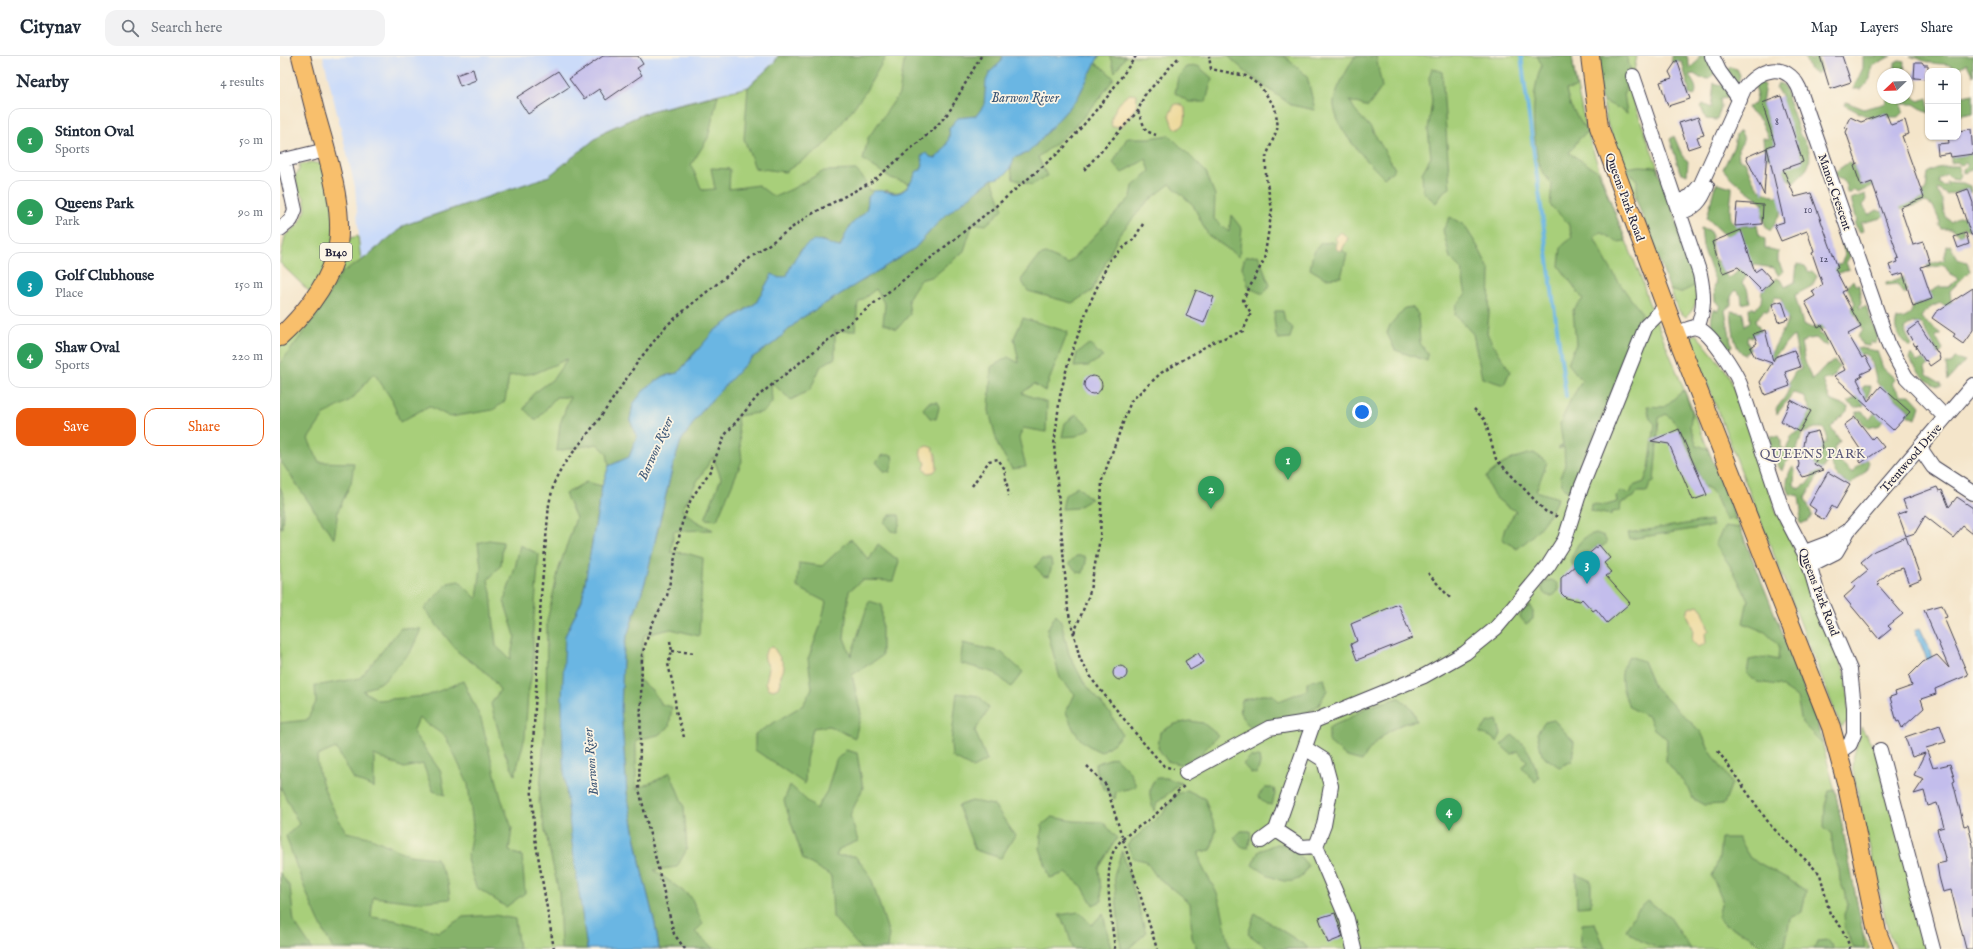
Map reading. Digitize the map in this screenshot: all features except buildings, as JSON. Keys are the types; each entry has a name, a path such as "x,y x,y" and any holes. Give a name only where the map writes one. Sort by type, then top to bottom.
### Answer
{"main road":[{"name":"B140","path":"280,337 306,307 324,282 336,258 338,232 338,209 326,150 301,56"},
{"name":"Queens Park Road","path":"1590,56 1599,127 1676,334 1824,705 1839,752 1877,932 1884,949"}],"street":[{"path":"1712,56 1719,71 1740,100"},
{"name":"Manor Crescent","path":"1677,208 1693,201 1704,193 1715,157 1750,81 1765,72 1781,71 1795,80 1888,346 1906,377 1946,417"},
{"path":"1633,76 1702,284 1703,309 1697,328 1676,334"},
{"path":"280,229 291,220 295,210 282,161 326,150"},
{"path":"1191,770 1270,728 1314,721 1424,676 1465,653 1496,628 1548,566 1565,539 1584,481 1646,326 1666,306"},
{"name":"Queens Park Road","path":"1697,328 1723,355 1735,373 1783,512 1808,559 1818,595 1845,658 1852,682 1855,715 1853,738 1850,744 1839,752"},
{"name":"Trentwood Drive","path":"1808,559 1836,552 1848,531 1973,385"},
{"path":"1920,448 1933,467 1973,493"},
{"path":"1261,841 1276,830 1314,721"},
{"path":"1305,748 1324,760 1331,786 1324,825 1316,846 1347,919 1354,949"},
{"path":"1880,750 1933,949"},
{"path":"1276,830 1302,847 1316,846"}],"path":[{"path":"554,949 535,838 531,782 541,596 549,504 554,483 564,464 600,418 639,360 666,326 743,263 808,216 873,181 934,129 949,112 982,56"},
{"path":"685,949 674,934 639,789 642,655 651,626 666,596 682,523 691,499 709,473 725,436 758,396 990,211 1063,148 1108,96 1136,56"},
{"path":"1084,170 1138,111 1144,96 1180,56"},
{"path":"1074,633 1089,595 1100,539 1102,480 1131,401 1161,373 1213,342 1243,331 1251,313 1243,300 1264,260 1272,210 1266,178 1266,157 1278,127 1275,107 1260,86 1246,76 1211,69 1209,56"},
{"path":"1138,111 1146,131 1156,135"},
{"path":"1115,949 1109,883 1112,854 1123,839 1157,813 1170,798 1194,778 1191,770 1164,766 1094,682 1080,659 1068,610 1054,445 1060,396 1068,363 1086,314 1110,259 1134,239 1143,224"},
{"path":"1474,409 1485,420 1496,459 1545,511 1570,522"},
{"path":"972,486 989,461 998,459 1004,468 1009,496"},
{"path":"1428,573 1451,598"},
{"path":"670,641 672,651 668,664 674,689 676,711 684,738"},
{"path":"672,651 695,652"},
{"path":"1718,751 1771,826 1820,874 1830,914 1841,928 1850,949"},
{"path":"1087,766 1106,785 1157,949"}],"shaded area":[{"path":"323,56 778,56 775,62 748,87 650,111 605,131 550,176 405,225 361,261 355,187"}],"green space":[{"path":"778,56 1003,56 910,184 899,192 886,190 609,466 602,486 596,516 565,636 587,949 280,949 280,337 314,296 280,263 285,236 298,225 306,210 304,197 298,191 295,176 299,170 299,165 311,162 330,166 338,241 358,236 361,261 405,225 550,176 605,131 650,111 748,87 775,62"},
{"path":"778,56 886,56 864,94 825,145 785,172 755,168 744,139 748,87 775,62"},
{"path":"905,56 1003,56 1001,62 990,72 984,106 976,116 958,118 949,128 949,137 945,148 936,158 930,157 923,164 921,170 917,171 910,184 891,178 863,160 868,138 899,94"},
{"path":"1099,56 1572,56 1583,114 1609,198 1642,280 1647,298 1813,709 1835,790 1863,933 1870,949 659,949 623,748 672,469 992,179 1007,173 1014,158 1093,66"},
{"path":"1109,56 1126,56 1115,72 1110,57"},
{"path":"1228,56 1284,56 1307,76 1315,110 1291,105 1249,75"},
{"path":"1355,56 1376,56 1382,87 1368,107 1350,101 1356,112 1371,128 1395,169 1384,178 1369,163 1347,136 1336,116 1334,101 1342,81"},
{"path":"1537,56 1572,56 1576,88 1566,90 1570,105 1587,132 1579,139 1569,153 1598,171 1626,241 1617,242 1601,232 1594,236 1615,276 1642,313 1626,359 1569,492 1563,488 1560,477 1565,465 1564,447 1559,449 1558,447 1563,446 1560,424 1570,401 1582,381 1568,363 1576,344 1573,310 1583,299 1559,266 1561,247 1572,237 1568,223 1550,205 1552,184 1542,171 1538,158 1534,131 1534,102 1538,76 1542,65"},
{"path":"1595,56 1637,56 1633,76 1627,83 1694,268 1697,295 1691,312 1686,317 1678,310 1607,123"},
{"path":"1604,56 1626,56 1631,70 1624,93 1627,114 1601,99 1596,65"},
{"path":"1671,56 1687,56 1690,68 1699,60 1699,56 1710,56 1716,72 1709,79 1700,78 1694,74 1689,75 1696,90 1694,96 1688,94 1689,89 1682,62 1672,62"},
{"path":"1804,56 1809,56 1811,61 1815,56 1817,56 1821,71 1816,74 1810,70"},
{"path":"1863,56 1891,56 1872,66 1870,79 1862,89 1853,89 1863,68"},
{"path":"1910,56 1973,56 1973,76 1967,64 1954,68 1947,65"},
{"path":"1895,62 1905,62 1904,68 1895,68"},
{"path":"1095,63 1114,78 1080,121 1060,140 1038,157 1047,176 1032,185 1013,179 1011,168 1014,158 1029,152 1077,99"},
{"path":"1198,66 1212,78 1206,102 1189,102 1175,93 1178,77 1186,67"},
{"path":"1730,67 1737,69 1740,75 1738,83 1733,85 1726,72"},
{"path":"1432,68 1442,72 1450,188 1443,192 1436,203 1423,192 1422,173 1431,157 1428,130 1432,101 1429,78"},
{"path":"1759,81 1765,85 1762,103 1782,163 1781,96 1776,88 1778,83 1784,85 1800,135 1808,148 1810,158 1808,167 1794,183 1788,179 1778,164 1768,158 1764,149 1763,138 1769,139 1761,121 1750,112 1748,106 1755,104 1757,93 1754,84"},
{"path":"1714,83 1725,86 1729,93 1727,98 1720,99 1721,107 1717,120 1706,119 1701,107 1703,104 1711,108"},
{"path":"1973,94 1973,113 1961,115 1961,96"},
{"path":"718,95 708,138 691,165 702,190 715,189 711,168 730,169 729,189 758,185 774,197 792,189 824,171 856,170 866,181 868,190 874,191 868,197 866,210 851,225 840,247 833,246 822,240 800,250 787,276 779,278 772,274 756,303 736,315 694,353 678,373 664,376 646,388 633,404 630,420 637,437 629,457 609,466 607,453 597,444 557,451 560,424 570,397 556,397 536,421 524,409 533,394 553,379 567,359 536,373 509,376 505,401 493,410 450,417 429,406 400,422 392,400 374,373 352,399 325,414 308,439 319,462 354,463 351,483 338,511 334,539 280,460 280,364 318,313 342,272 361,261 405,225 549,176 605,131 650,111"},
{"path":"1913,96 1918,101 1925,99 1925,111 1914,104"},
{"path":"1846,102 1864,109 1882,104 1901,104 1903,112 1898,117 1888,117 1886,113 1872,119 1844,105"},
{"path":"1740,131 1743,138 1738,149 1739,160 1745,161 1752,178 1758,187 1762,191 1774,195 1775,197 1788,192 1790,197 1770,231 1765,225 1760,206 1764,204 1737,183 1723,169 1734,146 1736,135"},
{"path":"1169,135 1206,172 1215,195 1214,219 1229,232 1231,215 1242,229 1239,257 1208,235 1193,205 1170,184 1147,202 1119,235 1092,291 1072,303 1028,291 1021,280 1039,256 1046,254 1068,264 1131,197 1133,186 1150,171 1146,159 1122,173 1113,163 1127,138 1150,138"},
{"path":"1674,136 1683,157 1688,161 1687,175 1680,172 1670,139"},
{"path":"1973,154 1973,170 1963,173 1963,169 1968,166 1966,163 1961,165 1957,162 1951,163 1951,157"},
{"path":"1849,162 1853,163 1861,186 1900,172 1858,193 1853,190 1851,193 1847,193 1843,180 1837,178 1835,172"},
{"path":"1640,166 1657,167 1675,215 1682,255 1694,268 1696,285 1680,293 1670,290 1637,202 1637,179 1624,168"},
{"path":"1958,166 1960,175 1958,179 1951,178 1946,174 1939,179 1939,183 1943,186 1948,185 1946,182 1963,183 1970,186 1970,193 1968,189 1947,195 1938,189 1937,191 1943,200 1944,212 1947,218 1951,222 1958,217 1965,216 1966,219 1973,221 1972,231 1963,227 1963,234 1959,235 1951,229 1942,229 1939,225 1940,222 1933,206 1926,202 1884,215 1881,218 1861,223 1863,231 1860,232 1854,223 1857,221 1851,199 1865,194 1866,199 1863,206 1869,215 1877,210 1882,212 1924,198 1922,194 1926,189 1928,173 1937,168"},
{"path":"992,179 1003,209 986,225 973,223 964,251 934,276 920,280 908,299 910,314 897,329 883,323 885,305 876,289 858,303 855,331 835,331 835,358 821,366 810,390 791,400 771,382 772,402 764,412 737,416 742,461 717,520 705,519 721,478 713,457 696,483 682,510 696,521 713,530 674,531 671,552 686,553 703,558 699,636 671,629 644,635 638,679 652,690 661,704 672,707 669,727 658,735 636,740 636,789 659,779 670,772 684,807 687,849 677,867 654,870 691,897 703,924 695,932 714,949 659,949 627,793 621,710 623,657 625,642 646,579 672,469 681,441 703,409 750,359 774,343 800,319 915,248 942,218"},
{"path":"1717,183 1732,187 1730,210 1732,221 1735,225 1757,225 1759,235 1765,239 1765,249 1778,251 1778,261 1783,271 1779,276 1774,268 1754,265 1742,283 1747,288 1750,302 1742,304 1741,295 1735,290 1731,297 1731,305 1725,310 1732,347 1726,350 1713,331 1711,321 1712,315 1714,309 1718,311 1721,306 1715,301 1714,284 1716,284 1703,247 1701,228 1709,230 1712,236 1711,243 1713,258 1718,262 1729,278 1734,275 1740,266 1726,236 1707,218 1714,189"},
{"path":"1450,217 1464,225 1478,247 1490,271 1487,334 1510,371 1504,385 1482,378 1473,334 1455,315 1456,305 1466,295 1461,269 1450,258 1443,230"},
{"path":"1841,241 1844,241 1850,256 1846,263 1849,269 1829,277 1837,265 1841,264 1845,254"},
{"path":"1333,242 1347,254 1341,277 1325,278 1310,269 1313,253 1321,243"},
{"path":"1950,245 1957,259 1967,262 1970,271 1950,291 1951,301 1958,306 1958,314 1941,303 1935,305 1922,315 1921,318 1941,334 1935,336 1943,350 1939,355 1922,324 1913,323 1904,329 1912,346 1909,347 1896,331 1896,323 1897,319 1908,316 1913,306 1932,299 1930,292 1939,287 1949,287 1958,278 1950,274 1944,265 1928,268 1927,265 1944,260 1947,246"},
{"path":"1258,255 1270,285 1263,294 1249,288 1242,267 1245,257"},
{"path":"1797,264 1805,266 1809,272 1812,271 1817,276 1812,286 1795,295 1803,324 1812,328 1818,327 1851,309 1855,303 1847,287 1853,280 1855,285 1859,285 1861,302 1859,308 1866,306 1878,337 1876,343 1871,342 1869,346 1862,345 1858,337 1863,330 1857,315 1853,315 1830,331 1823,329 1818,333 1825,338 1828,346 1822,344 1816,338 1808,339 1801,343 1805,362 1812,380 1825,366 1834,361 1840,366 1832,378 1823,380 1830,400 1848,407 1847,411 1831,427 1840,441 1834,448 1836,456 1852,473 1856,467 1867,459 1869,462 1866,471 1850,485 1837,475 1831,460 1826,463 1805,498 1812,515 1809,520 1801,524 1799,521 1801,512 1799,496 1790,494 1787,484 1788,477 1792,467 1795,469 1794,485 1799,489 1807,484 1814,474 1812,467 1818,444 1826,443 1827,435 1823,428 1815,428 1802,434 1796,453 1784,465 1782,471 1779,468 1774,459 1770,445 1771,436 1778,436 1781,441 1781,447 1786,450 1792,435 1797,433 1811,411 1804,396 1793,393 1777,414 1776,409 1789,390 1789,383 1795,372 1801,369 1794,336 1769,363 1767,361 1788,321 1781,298 1775,297 1767,312 1764,310 1755,321 1761,331 1753,334 1753,337 1751,338 1748,336 1747,341 1750,350 1744,355 1740,351 1735,341 1731,311 1743,313 1745,327 1750,321 1749,308 1754,308 1755,310 1761,302 1762,291 1777,278 1782,281 1785,287 1795,282"},
{"path":"1903,277 1907,292 1904,294 1897,284 1886,285 1886,283"},
{"path":"1412,307 1418,314 1420,343 1428,354 1427,361 1395,350 1387,333 1390,325 1405,308"},
{"path":"1275,311 1283,311 1285,321 1293,328 1290,338 1278,339 1276,335 1274,318"},
{"path":"1023,318 1068,332 1045,391 1034,384 1022,393 1047,403 1046,432 1023,428 1019,438 1026,467 1012,469 998,446 989,411 991,367 1008,357 1019,363 1014,338"},
{"path":"1696,334 1727,372 1747,421 1776,511 1800,562 1812,600 1846,675 1849,720 1841,727 1689,337"},
{"path":"1089,344 1103,357 1088,366 1074,367 1077,353"},
{"path":"1861,348 1877,351 1883,368 1895,379 1892,384 1901,395 1910,395 1920,406 1916,419 1907,415 1910,411 1877,383 1872,363 1865,354 1855,355 1842,364 1840,360 1856,349"},
{"path":"1911,354 1917,362 1923,359 1929,365 1925,368 1927,375 1941,383 1942,386 1927,380 1919,372 1909,359"},
{"path":"1955,358 1965,361 1948,380 1946,364 1951,364"},
{"path":"1864,386 1871,386 1870,392 1863,406 1855,408 1847,402 1864,393 1862,389"},
{"path":"1684,390 1692,411 1690,427 1697,445 1708,449 1736,519 1726,520 1716,497 1707,487 1703,487 1684,437 1666,414 1659,418 1654,482 1650,484 1647,492 1637,492 1634,497 1621,503 1620,511 1611,512 1611,515 1590,511 1591,504 1607,505 1617,502 1616,496 1621,491 1630,494 1633,486 1644,482 1649,469 1655,424 1650,419 1647,406 1664,407"},
{"path":"929,402 938,402 939,408 936,419 930,418 923,409"},
{"path":"1876,411 1885,417 1880,425 1868,428 1856,416 1857,412 1862,412 1870,419"},
{"path":"1077,414 1091,428 1076,436 1062,437 1065,423"},
{"path":"1534,453 1547,462 1536,491 1558,498 1541,526 1517,549 1502,539 1505,528 1516,511 1496,498 1490,489 1486,477 1508,461"},
{"path":"883,455 892,455 893,461 890,472 884,471 876,462"},
{"path":"586,482 602,486 582,600 565,636 587,949 561,949 559,893 539,803 546,713 547,621 559,568 576,518 565,494"},
{"path":"1077,486 1091,499 1076,508 1062,509 1065,495"},
{"path":"280,487 284,497 282,528 280,527"},
{"path":"890,515 899,515 900,521 897,532 891,531 884,522"},
{"path":"1711,520 1713,526 1630,539 1628,533"},
{"path":"1725,526 1740,528 1813,709 1823,744 1802,723 1797,697 1779,685 1757,682 1747,674 1749,660 1766,657 1778,660 1779,645 1765,632 1743,623 1748,600 1733,570 1715,544"},
{"path":"1596,533 1604,536 1607,543 1601,547 1599,545 1574,567 1570,561 1579,543 1586,537"},
{"path":"851,539 869,560 878,544 899,561 893,581 862,580 849,591 844,638 851,656 869,601 882,605 882,656 852,675 861,714 855,738 829,726 813,728 806,760 805,784 755,750 755,734 803,705 812,688 808,659 820,627 826,602 797,587 799,563 822,566"},
{"path":"489,540 503,542 501,565 488,580 491,592 496,646 510,659 515,636 504,601 515,568 520,545 539,554 533,629 533,669 528,694 525,737 515,775 504,751 491,704 500,690 489,675 458,652 424,609 448,583 459,581 477,599 481,567 478,543"},
{"path":"1076,556 1085,556 1086,562 1083,573 1077,572 1069,563"},
{"path":"1042,559 1051,559 1052,565 1049,576 1043,575 1035,567"},
{"path":"1547,580 1553,580 1558,585 1556,594 1553,596 1547,596 1542,591 1542,585"},
{"path":"1530,605 1533,610 1533,619 1526,624 1520,617 1522,611"},
{"path":"1056,614 1062,624 1069,654 1083,681 1112,716 1122,734 1114,743 1101,752 1082,741 1075,732 1066,712 1075,694 1060,678 1047,630"},
{"path":"401,628 421,629 411,651 385,680 363,691 378,700 427,696 463,681 481,719 501,798 512,828 509,851 522,856 525,893 506,907 476,887 467,860 473,826 468,784 446,737 419,718 413,732 441,772 445,795 433,791 423,764 404,768 374,755 374,788 354,779 336,748 317,756 323,786 331,805 346,832 369,837 409,855 436,858 448,883 450,899 416,902 373,897 371,917 394,920 439,932 463,917 494,915 515,919 519,949 333,949 313,908 296,865 286,836 299,824 280,786 280,723 307,720 316,702 315,686 360,678"},
{"path":"963,643 1001,652 1023,672 1011,687 995,673 960,663"},
{"path":"1629,656 1643,661 1654,687 1701,732 1710,751 1732,783 1724,804 1704,805 1693,799 1689,789 1666,761 1667,739 1654,729 1649,717 1629,707 1624,694 1622,675 1625,662"},
{"path":"1324,678 1327,690 1319,705 1303,715 1254,729 1246,723 1242,717 1240,710 1242,700 1262,695 1272,695 1279,701 1307,690 1307,682"},
{"path":"957,693 979,696 989,708 975,731 987,760 973,768 952,757 951,743"},
{"path":"1399,698 1412,708 1417,721 1401,725 1385,734 1366,754 1362,761 1347,757 1329,742 1329,727 1346,720 1367,707"},
{"path":"1497,720 1501,734 1497,742 1491,737 1480,733 1487,723"},
{"path":"1554,720 1574,742 1572,761 1559,767 1542,755 1537,733 1545,722"},
{"path":"1190,721 1203,723 1218,735 1199,756 1183,765 1167,761 1158,748 1160,732 1175,724"},
{"path":"1861,727 1875,750 1928,949 1896,949 1888,931 1852,767"},
{"path":"1512,735 1523,744 1530,754 1539,778 1535,782 1522,767 1527,761 1518,751 1511,754 1501,745"},
{"path":"846,750 857,753 863,788 850,815 858,841 839,849 836,856 855,856 870,875 889,934 887,949 861,949 833,917 831,876 803,859 784,801 790,785 816,809 827,791 836,760"},
{"path":"1115,757 1130,772 1136,786 1116,792 1115,799 1101,784 1095,764"},
{"path":"1250,757 1259,757 1260,763 1257,774 1251,773 1243,764"},
{"path":"1157,778 1166,778 1181,783 1157,803 1154,811 1150,798 1150,790"},
{"path":"1265,788 1274,788 1275,794 1272,805 1266,804 1258,796"},
{"path":"1187,790 1205,799 1216,830 1211,850 1199,852 1203,868 1217,894 1230,949 1197,949 1192,937 1190,903 1156,876 1146,861 1133,858 1127,845 1163,813 1175,795"},
{"path":"1835,790 1865,949 1854,948 1845,929 1844,914 1848,905 1840,881 1839,869 1834,857 1831,833 1824,829 1825,805 1829,791"},
{"path":"972,801 994,805 1015,835 1001,858 975,850 958,806"},
{"path":"1052,817 1074,821 1103,822 1117,838 1099,868 1102,901 1093,905 1082,886 1066,873 1050,878 1040,848 1042,825"},
{"path":"1241,831 1250,831 1251,837 1248,848 1242,847 1234,838"},
{"path":"1721,838 1738,838 1750,858 1788,879 1806,891 1802,912 1790,918 1785,947 1761,946 1747,934 1725,925 1718,917 1722,900 1712,876 1719,858"},
{"path":"1276,844 1291,845 1308,866 1301,877 1295,880 1282,881 1252,865 1259,851"},
{"path":"1122,851 1146,933 1128,949 1121,949 1114,875"},
{"path":"280,873 290,887 294,922 312,949 280,949"},
{"path":"1576,874 1591,881 1591,906 1577,907"},
{"path":"1648,901 1669,916 1691,949 1655,947 1641,941 1626,930 1636,912"},
{"path":"1079,912 1092,925 1103,913 1111,949 1073,949 1066,926 1059,915"},
{"path":"1255,913 1306,946 1308,949 1269,949 1248,934"},
{"path":"1595,923 1605,949 1587,949 1580,946 1582,924"},
{"path":"1829,940 1833,949 1814,949 1817,941"}],"sand":[{"path":"1130,94 1137,95 1136,107 1122,126 1112,127 1112,118 1116,108 1126,96"},
{"path":"1175,104 1180,104 1185,108 1185,123 1178,129 1173,127 1169,115"},
{"path":"1341,232 1348,238 1342,250 1339,251 1336,248 1337,242 1335,238"},
{"path":"927,446 933,448 936,456 937,468 934,472 928,473 924,468 926,463 921,454 922,448"},
{"path":"1698,605 1703,611 1709,631 1705,634 1706,643 1698,647 1692,641 1693,629 1687,614 1689,608"},
{"path":"773,647 784,667 781,676 781,683 778,688 773,690 768,688 766,682 769,668 765,660 765,656 768,648"}],"water":[{"name":"Barwon River","path":"1003,56 1099,56 1077,99 1029,152 1014,158 1007,173 992,179 942,218 915,248 800,319 774,343 750,359 703,409 681,441 672,469 646,579 625,642 623,657 621,710 627,793 659,949 587,949 571,836 563,761 562,700 565,636 582,600 602,486 609,466 629,457 637,437 630,420 633,404 646,388 664,376 678,373 714,331 756,303 772,274 779,278 787,276 795,258 805,246 816,241 822,241 840,247 851,225 866,210 868,197 874,191 893,193 902,192 911,182 917,171 921,170 923,164 921,156 927,153 930,157 936,158 942,151 948,141 949,128 958,118 976,116 984,105 986,81 990,72 1001,62"},
{"path":"1920,628 1928,645 1934,665 1930,667 1915,630"}],"waterway":[{"path":"1521,56 1566,396"}],"place":[{"name":"Stinton Oval","path":"1288,480"},
{"name":"Queens Park","path":"1211,509"},
{"name":"Golf Clubhouse","path":"1587,584"},
{"name":"Shaw Oval","path":"1449,831"}],"district":[{"name":"QUEENS PARK","path":"1813,453"}]}
